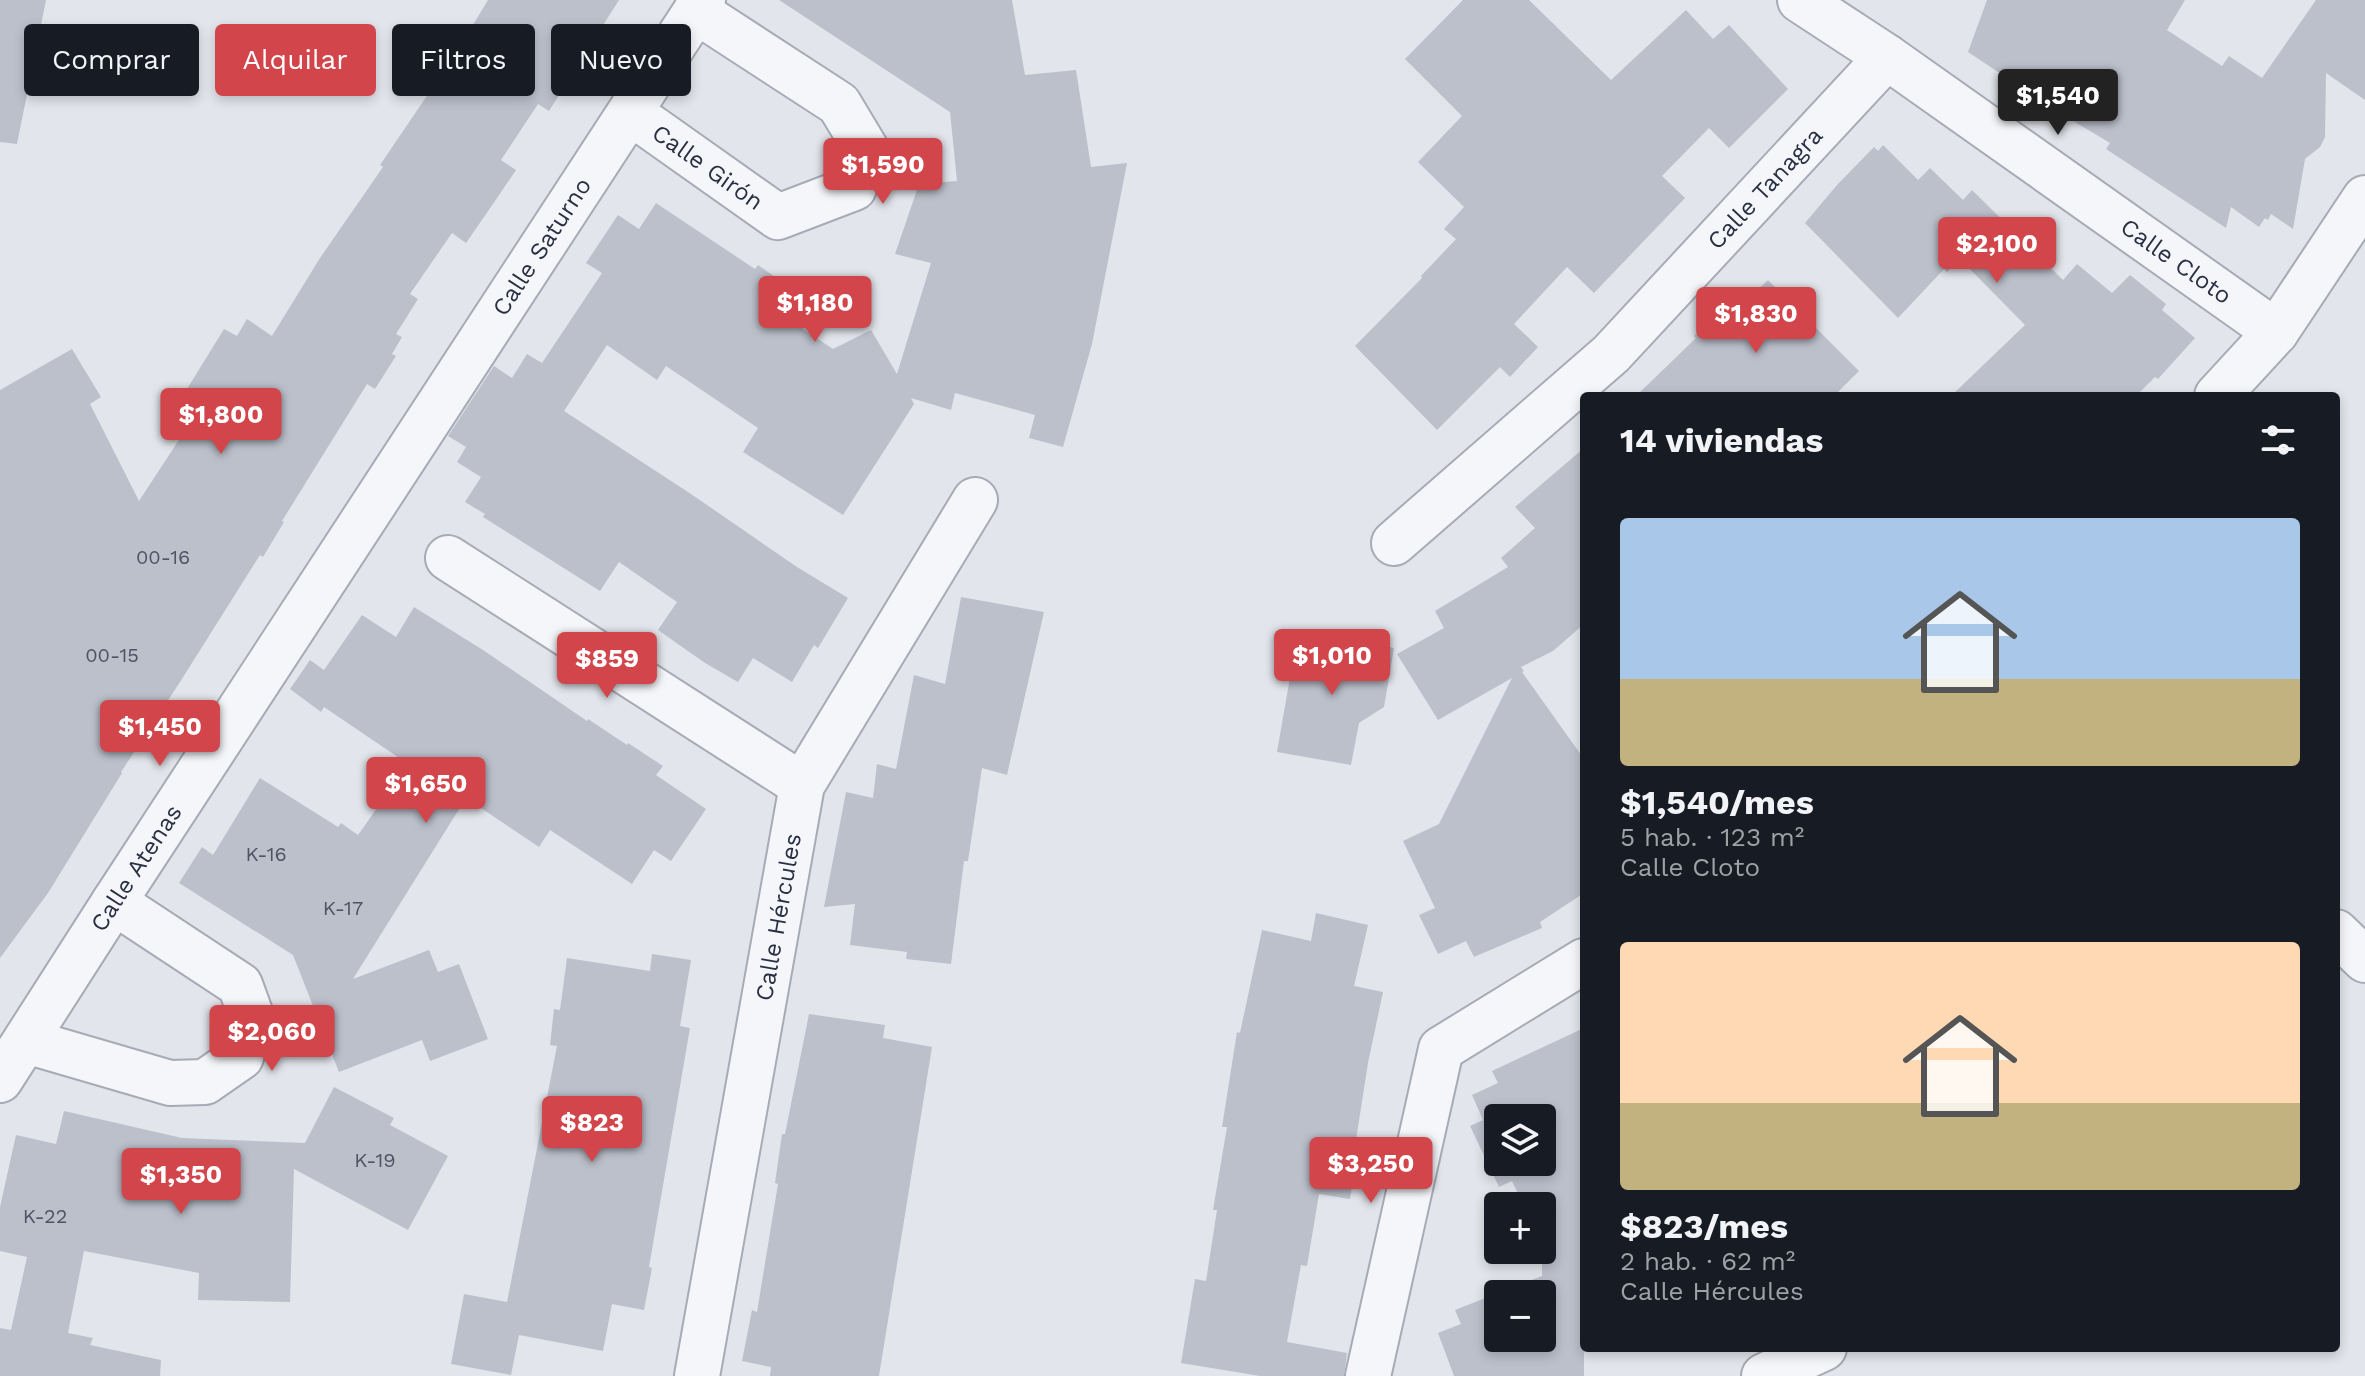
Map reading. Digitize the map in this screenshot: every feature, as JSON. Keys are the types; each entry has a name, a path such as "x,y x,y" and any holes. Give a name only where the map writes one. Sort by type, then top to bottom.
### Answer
{"street":[{"name":"Calle Cloto","path":"1800,0 1887,57 2276,332"},
{"name":"Calle Saturno","path":"384,511 700,6"},
{"name":"Calle Girón","path":"631,113 778,217 854,188 866,149 839,104 700,6"},
{"name":"Calle Tanagra","path":"1394,543 1611,354 1887,57"},
{"path":"2221,392 2276,332 2365,198"},
{"name":"Calle Hércules","path":"697,1376 802,785 975,500"},
{"name":"Calle Atenas","path":"0,1080 114,902 384,511"},
{"path":"448,558 802,785"},
{"path":"26,1041 170,1083 205,1082 241,1057 252,1018 240,985 114,902"},
{"path":"1368,1376 1441,1049 1580,963"},
{"path":"1764,1376 1815,1352"}],"building":[{"path":"0,0 46,0 41,24 24,24 24,96 27,96 17,144 0,142"},
{"path":"488,0 619,0 604,24 551,24 551,96 558,96 549,111 538,104 501,160 516,170 466,243 452,233 410,294 418,299 396,334 402,337 392,354 396,356 375,389 367,384 263,557 260,555 121,772 48,893 0,958 0,390 72,349 101,397 90,404 139,501 205,400 187,389 224,329 237,336 247,319 272,336 427,96 535,96 535,24 474,24"},
{"path":"779,0 1012,0 1025,75 1076,70 1091,167 1127,163 1092,344 1063,447 1029,438 1035,415 955,393 951,410 911,398 914,404 843,515 743,452 758,428 666,366 657,380 607,345 564,411 848,598 818,648 814,645 792,682 753,658 738,682 658,630 677,602 619,562 600,591 483,517 485,514 465,502 481,477 457,462 466,447 448,436 494,366 512,378 527,354 542,363 602,273 586,263 618,215 639,229 656,203 755,269 758,265 791,288 776,311 833,349 871,330 897,374 931,263 895,254 919,184 957,181 950,112"},
{"path":"1463,0 1529,0 1611,80 1686,10 1713,39 1729,25 1788,89 1729,148 1709,128 1662,176 1685,198 1594,293 1567,267 1514,324 1538,347 1510,377 1500,367 1437,430 1355,346 1456,239 1444,229 1464,207 1418,162 1462,116 1405,59"},
{"path":"1987,0 2185,0 2167,30 2222,66 2229,56 2262,78 2316,0 2365,0 2365,100 2326,73 2325,137 2320,147 2305,159 2293,229 2271,214 2259,227 2231,207 2226,228 2106,149 2110,143 1968,52"},
{"path":"1883,145 1918,180 1930,168 1963,200 1972,190 2063,280 2077,264 2112,293 2130,275 2166,304 2162,310 2195,338 2158,379 2155,377 2140,392 1955,392 2025,325 1960,259 1947,272 1944,269 1898,318 1805,223 1874,147 1878,151"},
{"path":"1768,280 1859,371 1838,392 1640,392 1727,303 1735,311"},
{"path":"1580,451 1580,627 1553,651 1521,667 1580,753 1580,896 1540,922 1542,928 1474,957 1466,941 1438,954 1419,915 1435,908 1403,841 1439,824 1512,678 1438,720 1397,654 1444,628 1435,611 1508,567 1501,558 1535,528 1515,507"},
{"path":"961,597 1044,612 1007,775 982,768 968,861 964,861 951,964 906,959 907,952 850,945 855,904 824,907 846,792 873,798 877,764 896,769 914,675 945,684"},
{"path":"414,607 587,721 663,766 656,775 706,809 671,861 654,850 632,884 550,830 539,847 466,798 353,979 429,950 438,972 459,964 488,1039 430,1061 422,1040 339,1072 293,955 179,883 202,847 213,855 260,778 338,827 341,823 358,835 408,764 324,707 321,712 290,689 310,660 324,670 362,615 396,637"},
{"path":"1297,637 1340,644 1341,638 1394,648 1384,707 1359,723 1351,765 1277,752"},
{"path":"1316,913 1368,925 1354,986 1383,992 1368,1063 1350,1199 1319,1194 1307,1266 1301,1265 1287,1342 1347,1353 1344,1376 1260,1376 1181,1363 1195,1279 1206,1281 1217,1210 1213,1210 1227,1127 1222,1127 1237,1032 1240,1033 1262,930 1311,941"},
{"path":"652,954 691,960 680,1026 690,1028 644,1310 612,1304 603,1351 519,1335 511,1375 451,1364 464,1294 507,1302 557,1046 550,1045 554,1009 560,1010 567,958 650,971"},
{"path":"809,1014 885,1025 883,1038 932,1047 879,1376 770,1376 771,1367 742,1361 752,1310 757,1312 778,1184 775,1183 782,1134 785,1134"},
{"path":"1580,1030 1580,1352 1584,1352 1584,1376 1454,1376 1438,1333 1461,1324 1455,1310 1484,1299 1484,1352 1556,1352 1556,1280 1532,1280 1542,1276 1542,1264 1556,1264 1556,1192 1517,1192 1512,1181 1499,1187 1494,1176 1556,1176 1556,1104 1484,1104 1484,1155 1470,1126 1483,1120 1472,1095 1498,1083 1492,1071"},
{"path":"334,1087 394,1118 390,1125 448,1156 408,1230 294,1169 290,1302 198,1300 199,1273 84,1251 68,1333 93,1338 90,1345 161,1360 160,1376 0,1376 0,1328 11,1330 27,1257 0,1251 0,1207 16,1135 56,1144 64,1111 182,1138 305,1143"}]}
